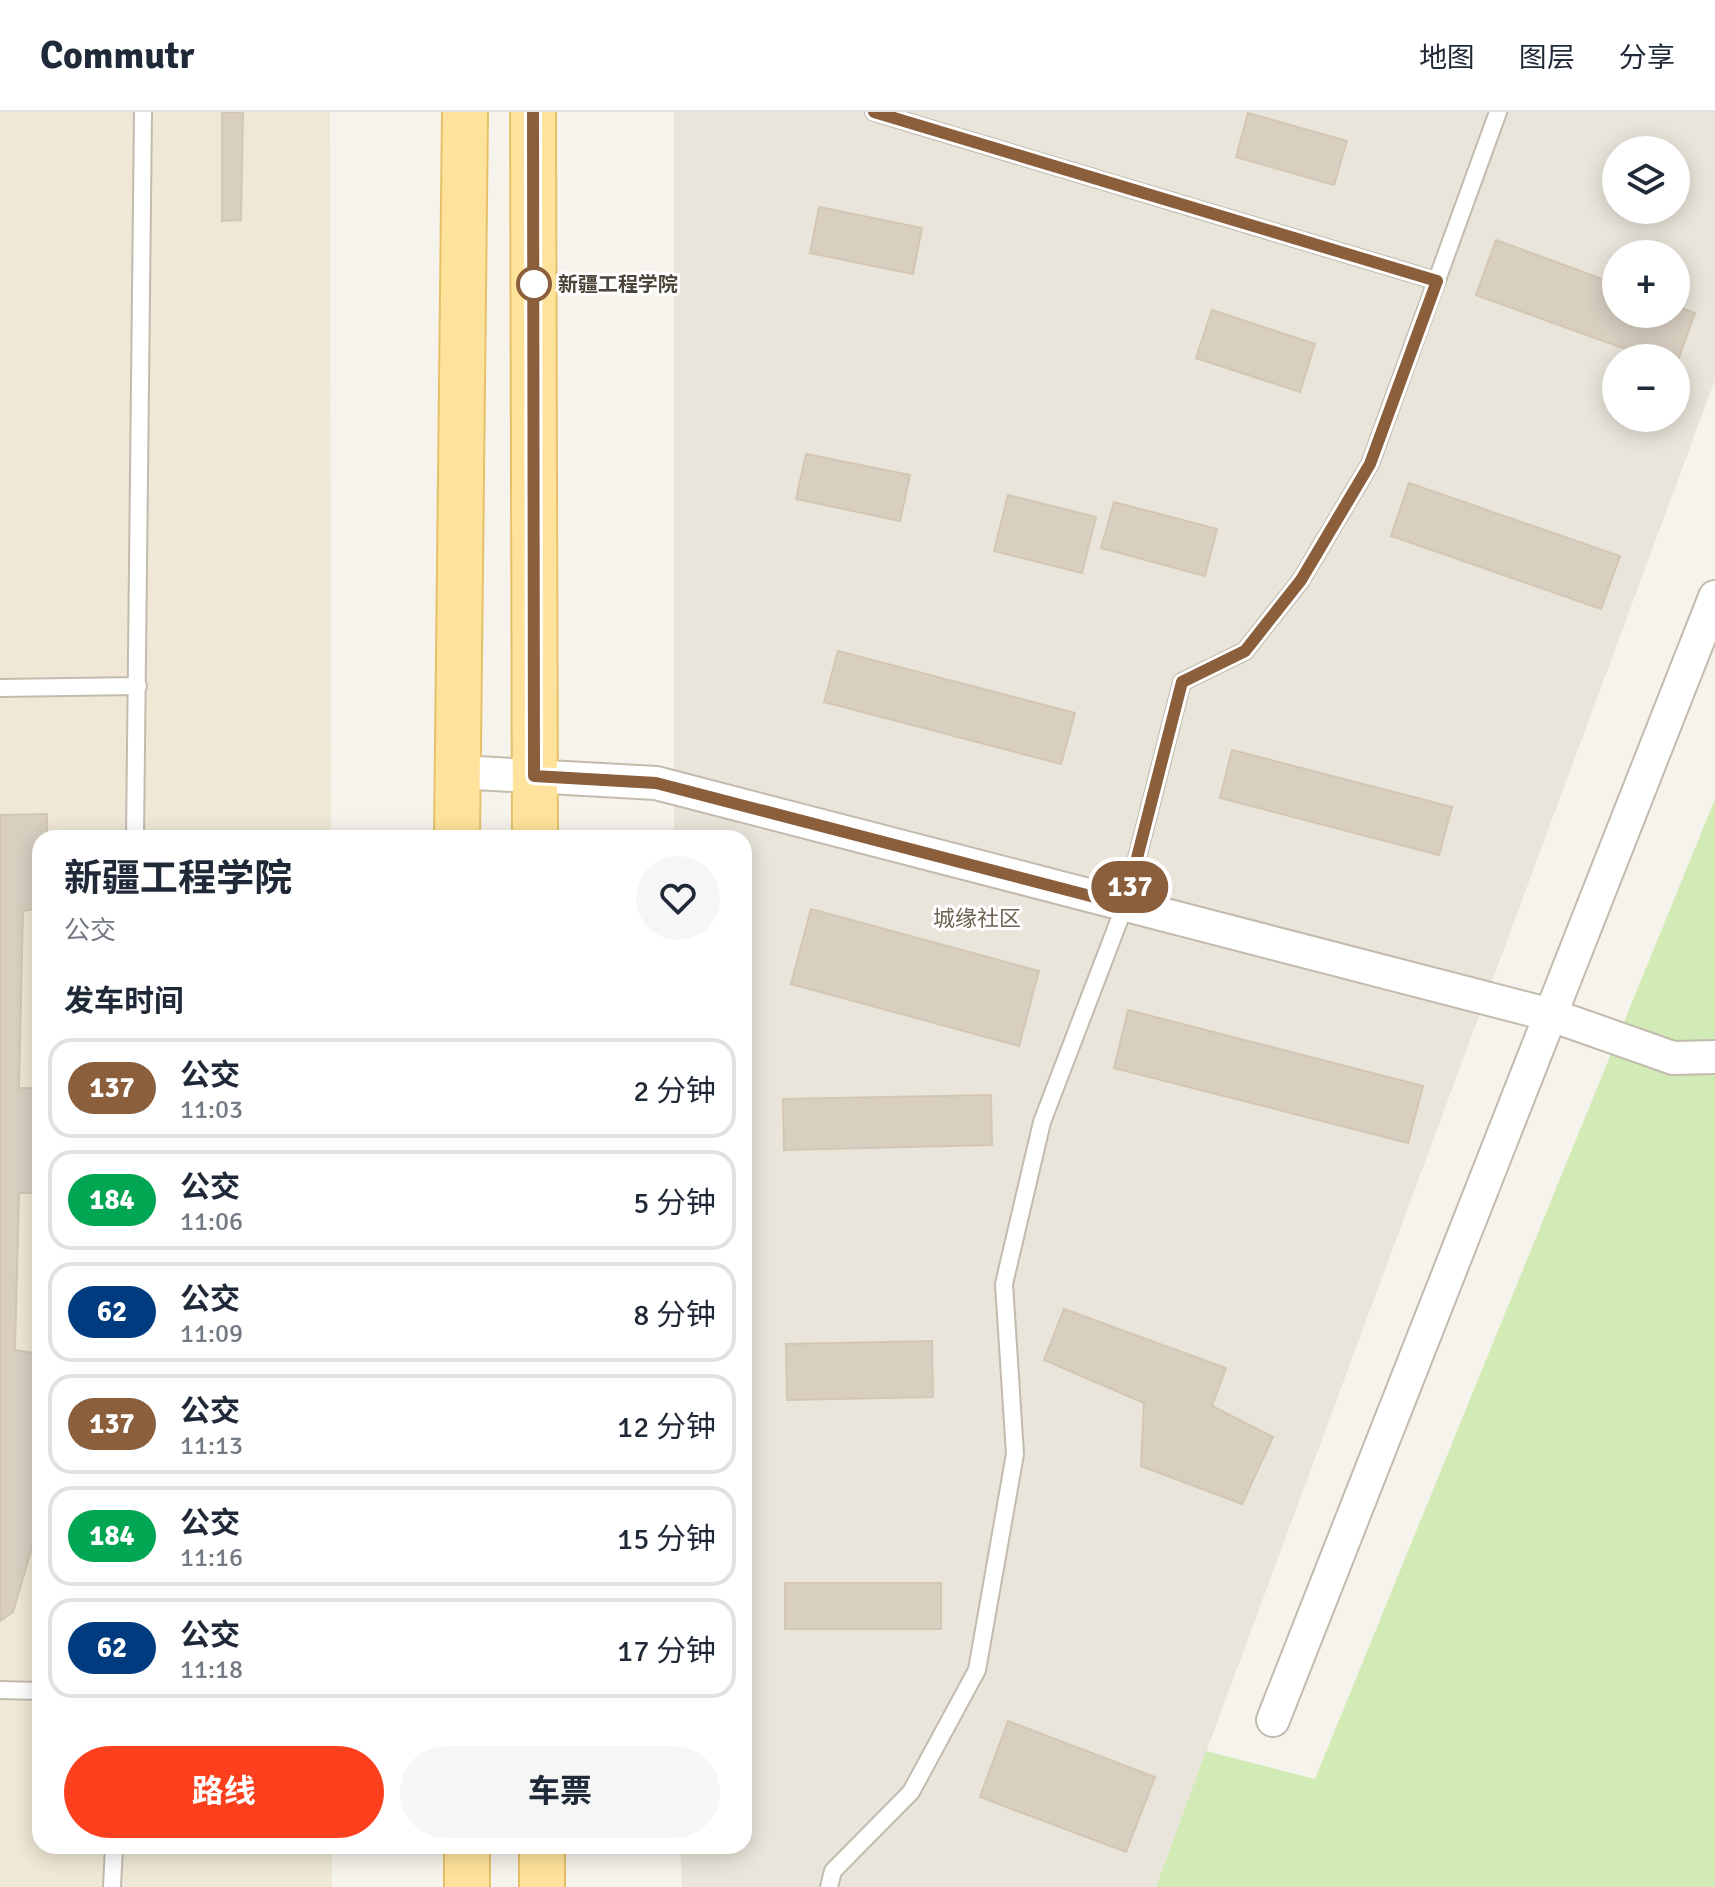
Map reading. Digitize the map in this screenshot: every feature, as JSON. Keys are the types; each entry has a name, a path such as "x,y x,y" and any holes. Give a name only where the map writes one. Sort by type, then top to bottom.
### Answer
{"main road":[{"path":"457,830 465,112"},
{"path":"533,112 535,830"},
{"path":"467,1854 467,1887"},
{"path":"542,1854 542,1887"}],"street":[{"path":"1273,1720 1715,597"},
{"path":"458,772 656,783 1551,1015 1673,1058 1715,1057"}],"lane":[{"path":"135,830 143,112"},
{"path":"874,112 1437,281"},
{"path":"829,1887 833,1871 911,1792 977,1670 1015,1454 1004,1284 1042,1122 1125,905 1182,682 1245,651 1301,580 1370,464 1498,112"},
{"path":"0,688 138,686"},
{"path":"0,1690 32,1691"},
{"path":"112,1887 114,1854"}],"shaded area":[{"path":"0,112 330,112 331,830 32,830 32,1854 332,1854 332,1887 0,1887"},
{"path":"674,112 1715,112 1715,380 1156,1887 682,1887 680,1854 752,1854 752,830 674,830"}],"green space":[{"path":"1715,799 1715,1887 1156,1887 1206,1751 1315,1779"}],"building":[{"path":"222,112 243,112 241,220 222,221"},
{"path":"1248,113 1347,141 1334,185 1236,157"},
{"path":"819,207 922,228 913,274 810,253"},
{"path":"1496,240 1602,279 1602,328 1690,328 1684,344 1611,344 1476,295"},
{"path":"1212,310 1315,344 1300,392 1196,358"},
{"path":"806,454 910,475 900,521 796,499"},
{"path":"1409,483 1620,556 1601,609 1391,536"},
{"path":"1008,495 1096,517 1082,573 994,551"},
{"path":"1114,502 1217,529 1205,576 1101,548"},
{"path":"838,651 1075,713 1061,764 824,702"},
{"path":"1232,750 1452,807 1439,855 1220,798"},
{"path":"47,814 47,830 32,830 32,909 23,911 19,1088 32,1088 32,1193 19,1193 15,1350 32,1353 32,1548 13,1612 0,1621 0,815"},
{"path":"811,909 1039,971 1019,1046 791,984"},
{"path":"1128,1010 1423,1086 1408,1143 1114,1068"},
{"path":"991,1095 992,1145 784,1150 783,1099"},
{"path":"1064,1309 1226,1368 1212,1406 1273,1437 1242,1504 1141,1466 1144,1403 1044,1360"},
{"path":"932,1341 933,1397 787,1400 786,1344"},
{"path":"785,1583 941,1583 941,1629 785,1629"},
{"path":"1008,1721 1155,1777 1126,1852 980,1797"}],"bus line":[{"name":"137","path":"533,112 534,776 656,783 1125,905 1182,682 1245,651 1301,580 1370,464 1437,281 874,112"}],"place":[{"name":"新疆工程学院","path":"534,284"}],"district":[{"name":"城缘社区","path":"977,918"}]}
